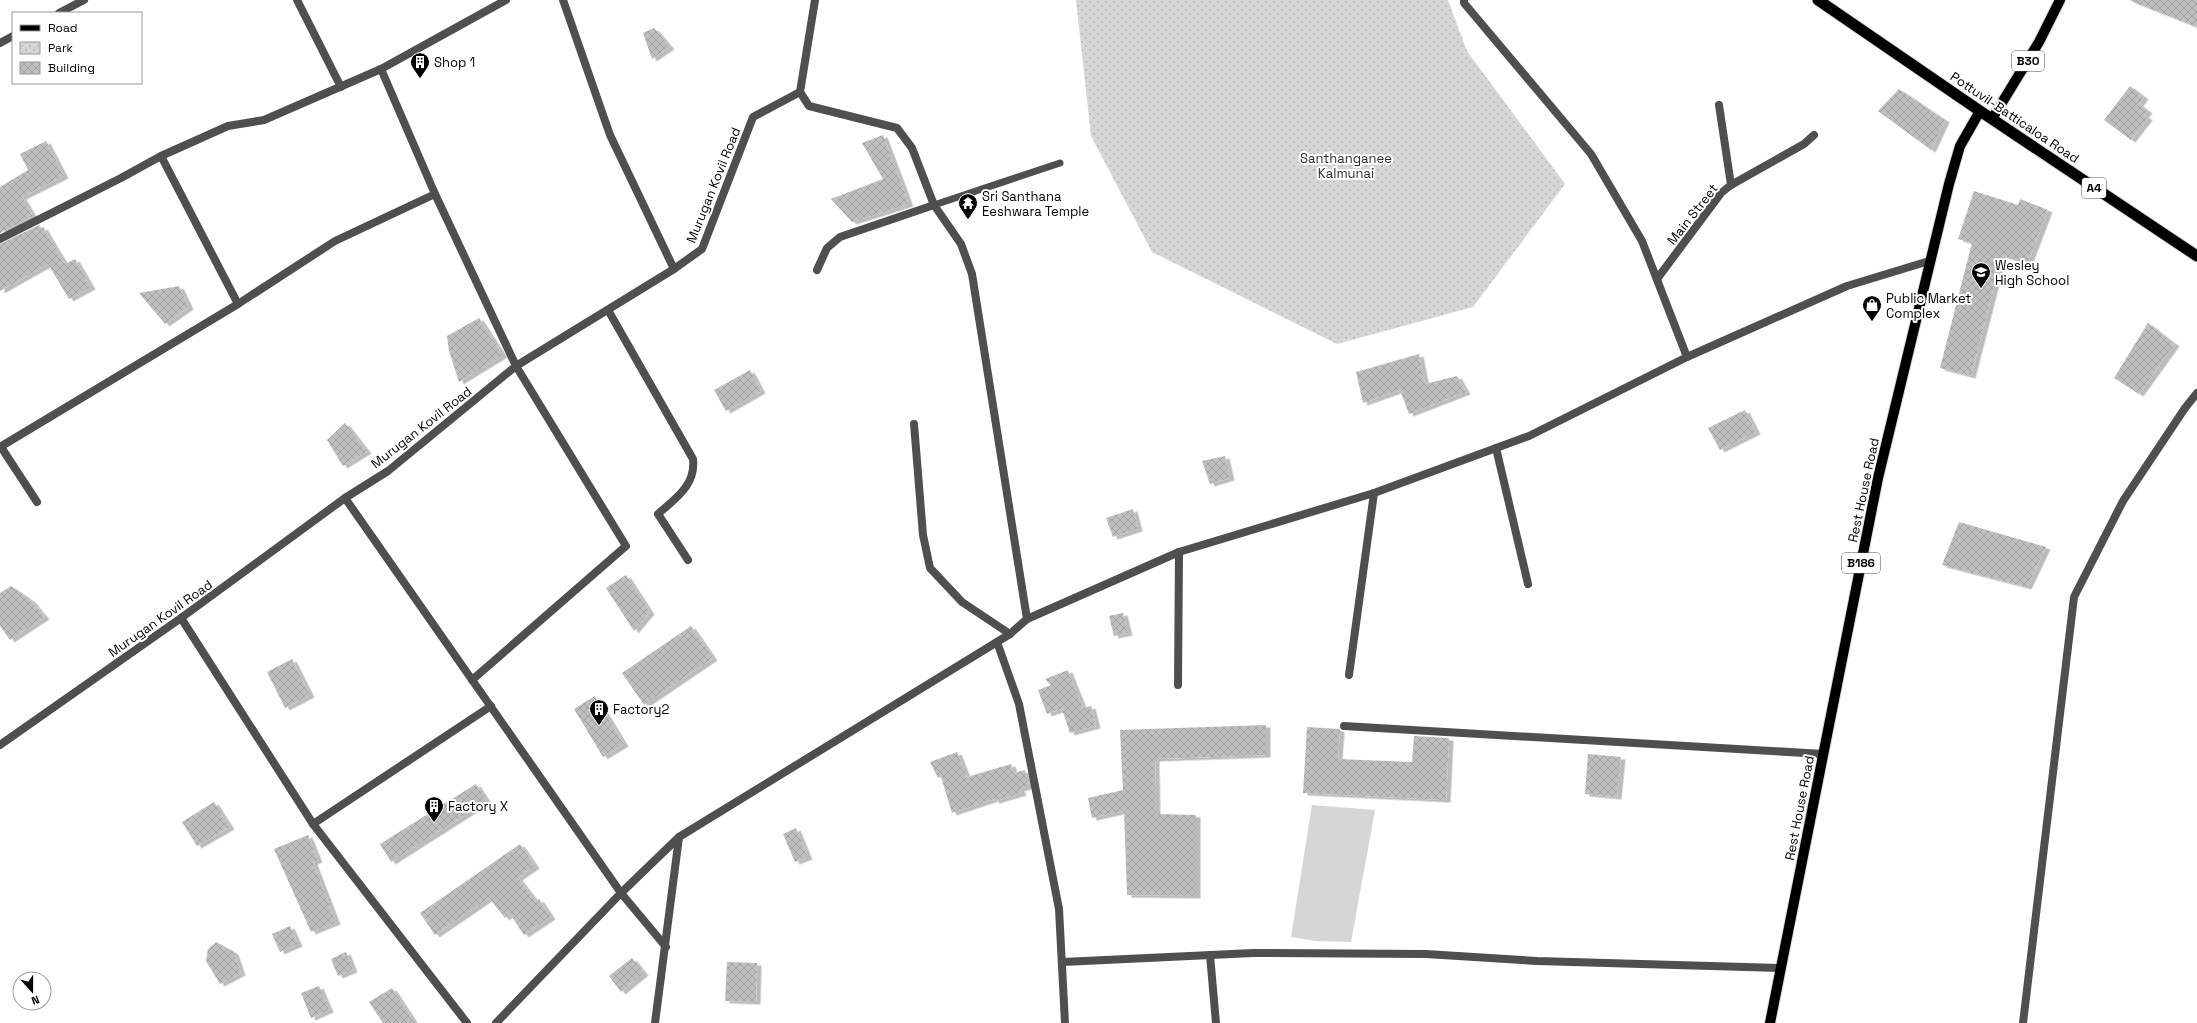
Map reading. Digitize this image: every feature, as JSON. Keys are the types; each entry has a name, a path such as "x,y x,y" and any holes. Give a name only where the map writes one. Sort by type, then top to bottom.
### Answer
{"highway":[{"name":"Pottuvil-Batticaloa Road","path":"1818,0 1980,111 2197,256"}],"main road":[{"name":"B30","path":"1992,119 2039,42 2060,0"},
{"name":"Rest House Road","path":"1770,1023 1878,478 1929,261 1960,146 1980,111"}],"street":[{"path":"61,12 84,0"},
{"path":"297,0 341,87"},
{"path":"0,239 121,178 161,156 228,126 264,120 381,69 504,0"},
{"path":"563,0 610,134 674,269"},
{"path":"815,0 800,92 808,106 897,128 912,148 934,205 961,244 972,274 1027,619"},
{"path":"1464,0 1464,3 1591,154 1642,241 1686,357"},
{"path":"0,43 12,37"},
{"path":"381,69 435,194 516,366 626,546 472,680"},
{"name":"Murugan Kovil Road","path":"0,745 181,618 345,498 388,471 516,366 674,269 702,249 753,117 800,92"},
{"path":"1718,105 1731,185"},
{"name":"Main Street","path":"1657,279 1722,193 1731,185 1804,144 1814,136"},
{"path":"161,156 238,304"},
{"path":"37,502 1,447 238,304 335,241 435,194"},
{"path":"817,270 826,248 840,237 934,205"},
{"path":"496,1023 621,893 679,837 1010,634 1027,619 1179,552 1374,493 1529,436 1686,357 1847,286 1929,261"},
{"path":"608,310 693,459 694,470 685,489 658,514 688,560"},
{"path":"2023,1023 2074,597 2123,501 2185,408 2197,393"},
{"path":"914,424 923,535 930,568 962,602 1010,634"},
{"path":"1496,448 1528,584"},
{"path":"1349,675 1374,493"},
{"path":"345,498 621,893 666,947"},
{"path":"1178,685 1179,552"},
{"path":"181,618 314,824 468,1023"},
{"path":"997,642 1019,704 1034,772 1059,909 1063,962 1065,1023"},
{"path":"314,824 491,706"},
{"path":"1344,726 1823,754"},
{"path":"655,1023 679,837"},
{"path":"1063,962 1253,953 1426,954 1537,961 1780,968"},
{"path":"1210,955 1216,1023"}],"lane":[{"path":"934,205 1060,163"}],"green space":[{"name":"Santhanganee Kalmunai","path":"1076,0 1448,0 1467,51 1565,184 1473,307 1337,344 1152,252 1091,136"},
{"path":"1312,805 1375,810 1351,942 1315,941 1291,937"}],"building":[{"path":"2197,0 2197,27 2131,1"},
{"path":"654,28 670,47 652,59 643,33"},
{"path":"2130,86 2144,97 2139,104 2148,111 2144,115 2148,118 2131,140 2104,120"},
{"path":"1899,89 1945,120 1931,150 1878,111"},
{"path":"883,135 909,204 852,222 831,199 883,179 862,143"},
{"path":"46,141 64,176 22,197 33,216 0,233 0,187 28,170 20,154"},
{"path":"1974,191 2018,205 2020,199 2048,210 2027,265 2002,255 1971,376 1940,368 1972,243 1958,239"},
{"path":"39,225 41,228 43,227 65,264 75,259 91,287 69,299 48,264 0,291 0,244"},
{"path":"179,286 189,307 165,324 139,293"},
{"path":"479,318 503,355 459,382 449,351 447,336"},
{"path":"2148,323 2175,344 2139,394 2114,378"},
{"path":"1419,354 1425,384 1457,376 1466,392 1409,414 1400,390 1363,403 1356,372"},
{"path":"750,370 761,391 726,411 714,390"},
{"path":"1745,410 1756,432 1720,450 1708,428"},
{"path":"345,423 367,451 343,466 327,440"},
{"path":"1225,456 1230,478 1210,484 1202,461"},
{"path":"1133,509 1138,529 1113,537 1106,518"},
{"path":"1959,522 2046,547 2027,587 1942,565"},
{"path":"626,575 650,612 634,631 606,588"},
{"path":"11,586 31,600 45,617 10,640 0,626 0,593"},
{"path":"1123,613 1128,633 1114,636 1109,616"},
{"path":"691,626 713,658 644,705 622,673"},
{"path":"292,659 310,695 285,708 267,672"},
{"path":"1068,670 1083,708 1091,706 1096,726 1070,733 1062,709 1047,714 1038,690 1051,685 1045,679"},
{"name":"Factory2","path":"595,696 624,744 603,757 574,709"},
{"path":"1266,725 1266,755 1155,759 1156,814 1196,815 1196,896 1127,895 1124,811 1092,818 1088,798 1123,790 1120,730"},
{"path":"1307,727 1340,729 1338,759 1412,762 1414,736 1449,738 1446,800 1303,793"},
{"path":"957,752 967,777 1011,764 1014,773 1025,770 1029,786 1020,789 1022,793 995,801 994,799 952,813 941,777 938,778 930,762"},
{"path":"1588,754 1621,757 1617,797 1585,794"},
{"name":"Factory X","path":"476,784 487,801 391,862 380,844"},
{"path":"214,802 230,827 197,846 182,822"},
{"path":"796,828 808,857 795,862 783,834"},
{"path":"308,835 318,860 313,862 336,922 311,932 274,849"},
{"path":"520,844 535,866 518,878 536,901 539,899 551,917 524,935 510,914 505,918 489,898 435,935 420,913"},
{"path":"290,926 298,944 280,952 272,934"},
{"path":"216,942 234,952 241,973 220,984 206,961 208,949"},
{"path":"346,952 353,970 338,976 331,959"},
{"path":"632,958 644,973 621,992 609,976"},
{"path":"727,962 757,963 756,1002 725,1001"},
{"path":"319,986 329,1010 311,1018 301,993"},
{"path":"392,988 415,1023 383,1023 369,1002"}],"place":[{"name":"Shop 1","path":"420,79"},
{"name":"Sri Santhana Eeshwara Temple","path":"968,220"},
{"name":"Wesley High School","path":"1981,289"},
{"name":"Public Market Complex","path":"1872,322"},
{"name":"Factory2","path":"599,726"},
{"name":"Factory X","path":"434,823"}]}
